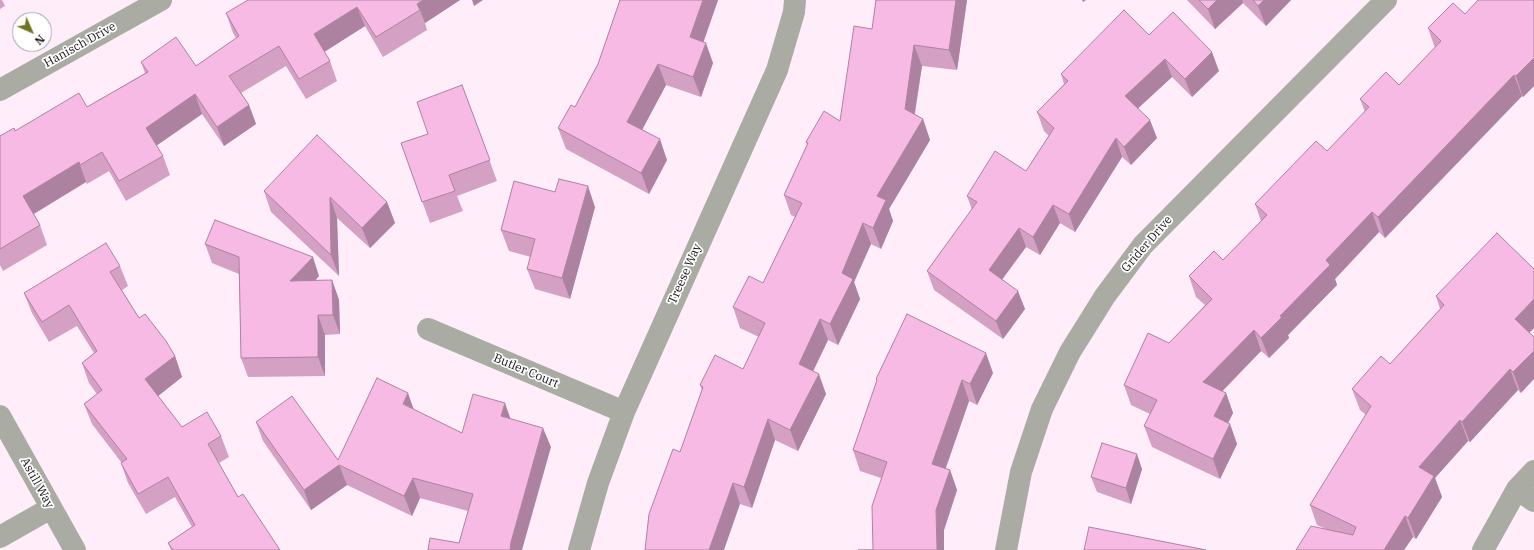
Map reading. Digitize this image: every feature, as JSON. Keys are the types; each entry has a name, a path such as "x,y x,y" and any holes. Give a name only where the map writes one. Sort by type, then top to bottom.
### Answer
{"street":[{"name":"Hanisch Drive","path":"0,90 161,0"},
{"name":"Treese Way","path":"579,550 598,483 624,412 776,70 794,12 795,0"},
{"name":"Grider Drive","path":"1006,550 1021,472 1042,409 1070,352 1105,296 1143,245 1386,0"},
{"name":"Butler Court","path":"428,329 624,412"},
{"name":"Astill Way","path":"0,416 75,550"},
{"path":"1483,550 1526,495 1534,472"},
{"path":"0,537 51,508"}],"building":[{"path":"248,0 423,0 417,4 420,10 376,37 357,7 314,34 330,61 299,79 279,46 229,76 249,105 217,127 195,94 146,128 163,156 119,181 102,152 80,165 79,162 23,196 40,225 0,249 0,136 14,128 15,131 79,93 87,107 148,72 141,62 176,37 196,66 239,36 226,13"},
{"path":"620,0 703,0 690,37 706,43 693,77 658,64 627,122 660,139 641,173 558,128 571,105 575,107 598,64"},
{"path":"876,0 956,0 949,50 914,45 905,109 923,119 877,196 886,200 873,228 863,223 842,273 853,279 830,324 820,319 799,364 819,374 790,430 768,419 744,487 733,483 709,550 645,550 649,514 673,449 680,452 703,387 700,385 715,355 743,369 765,323 733,307 749,276 763,283 802,203 784,195 808,143 806,142 824,111 840,121 854,26 872,29"},
{"path":"1199,0 1217,0 1208,9"},
{"path":"1253,0 1264,0 1258,6"},
{"path":"1478,0 1534,0 1534,58 1516,76 1514,75 1378,217 1372,212 1326,260 1330,265 1280,316 1282,317 1261,338 1254,330 1203,382 1226,393 1214,416 1230,424 1213,459 1144,426 1157,400 1124,385 1148,333 1169,343 1212,299 1189,276 1214,251 1223,260 1267,215 1255,204 1316,141 1327,151 1369,107 1360,99 1386,72 1399,85 1441,41 1428,28 1453,3 1465,14"},
{"path":"1124,10 1149,35 1173,12 1212,52 1185,79 1165,59 1125,96 1150,120 1124,147 1116,138 1069,214 1053,205 1033,237 1019,228 989,270 1018,291 996,321 927,271 977,202 967,196 995,151 1026,171 1054,128 1037,112 1068,81 1061,74"},
{"path":"462,85 490,160 449,175 455,191 422,202 401,143 428,134 417,102"},
{"path":"317,135 387,202 362,228 330,197 331,255 264,191"},
{"path":"559,179 588,186 562,278 527,269 535,239 501,230 514,181 555,192"},
{"path":"215,220 313,257 290,281 332,280 333,315 318,315 318,357 241,358 239,257 205,244"},
{"path":"1497,233 1534,269 1534,299 1515,319 1534,337 1534,351 1513,372 1510,369 1462,422 1460,420 1419,467 1434,476 1408,518 1405,516 1384,550 1296,550 1311,526 1353,535 1356,527 1310,505 1371,406 1352,389 1381,356 1390,364 1444,305 1436,296"},
{"path":"106,243 120,266 110,272 139,318 145,314 166,341 175,356 145,379 182,427 207,412 221,436 208,444 238,497 243,494 280,550 173,550 168,543 195,525 168,477 138,494 121,463 127,459 84,404 102,390 82,363 97,351 69,305 42,322 24,293"},
{"path":"907,314 986,353 970,384 962,380 932,464 950,470 936,510 937,550 873,550 872,506 887,462 853,450 877,380 876,379"},
{"path":"377,378 408,393 403,404 462,433 473,394 505,403 501,416 543,428 510,550 428,550 430,538 459,543 473,494 413,478 404,496 339,465 304,490 256,422 292,396 338,460"},
{"path":"1102,443 1137,454 1126,488 1091,477"},
{"path":"1089,527 1206,550 1084,550"}]}
